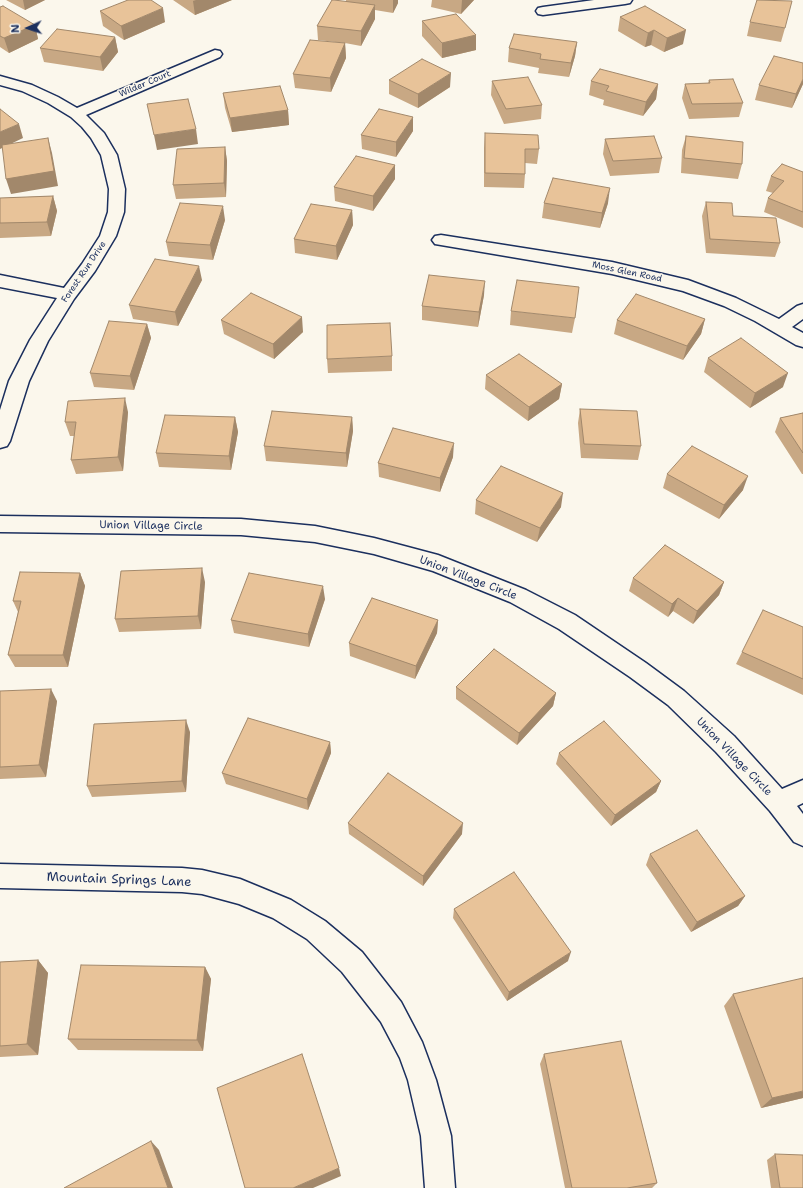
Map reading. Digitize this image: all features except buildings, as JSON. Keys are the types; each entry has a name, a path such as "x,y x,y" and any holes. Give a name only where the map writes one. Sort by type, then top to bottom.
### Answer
{"street":[{"path":"543,11 625,0"},
{"name":"Wilder Court","path":"76,114 215,54"},
{"name":"Forest Run Drive","path":"0,80 27,88 54,100 76,114 98,136 109,155 117,189 116,212 108,236 90,267 68,295 39,340 19,381 0,441"},
{"name":"Moss Glen Road","path":"440,240 638,273 688,286 730,302 780,327 803,341"},
{"path":"0,281 68,295"},
{"path":"780,327 803,310"},
{"name":"Union Village Circle","path":"0,524 256,528 315,534 374,546 438,564 518,596 567,622 638,670 676,698 725,744 779,802 803,834"},
{"path":"779,802 803,790"},
{"name":"Mountain Springs Lane","path":"0,876 182,880 202,882 240,892 282,910 316,930 352,962 391,1012 412,1052 422,1080 436,1136 440,1188"}]}
